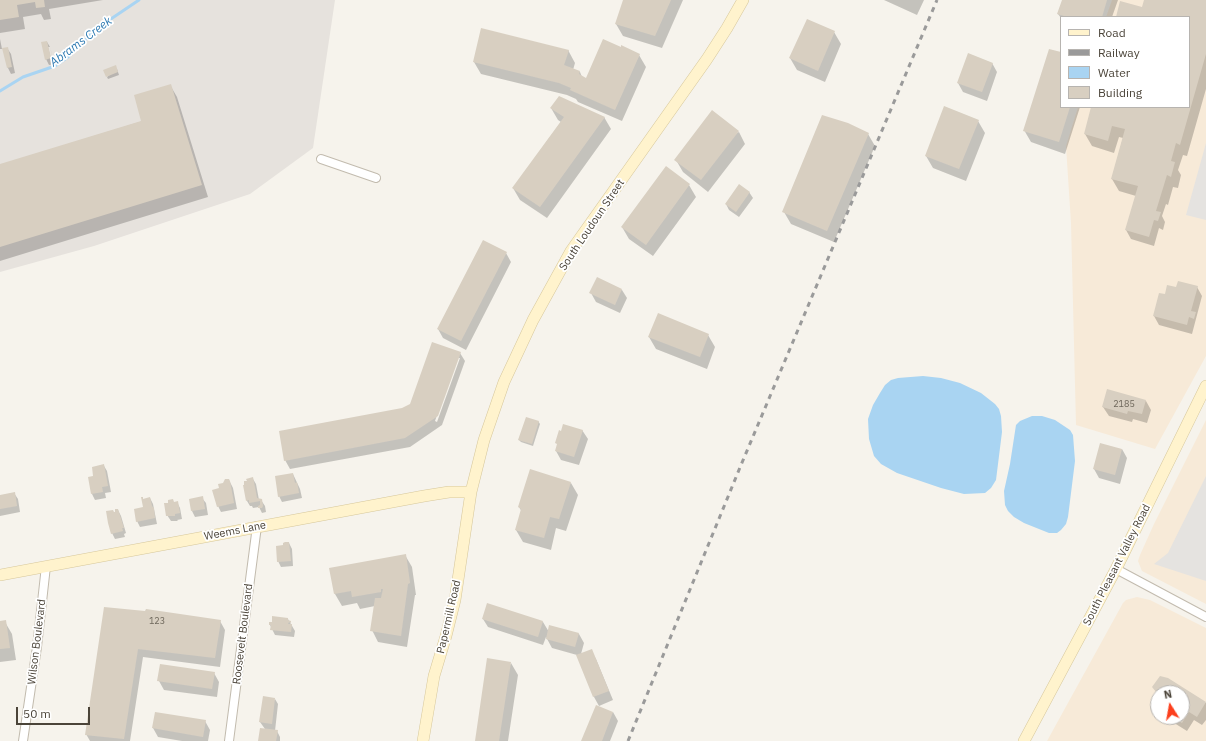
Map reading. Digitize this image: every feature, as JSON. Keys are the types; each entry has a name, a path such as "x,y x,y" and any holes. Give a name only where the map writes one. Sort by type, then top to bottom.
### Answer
{"main road":[{"name":"South Loudoun Street","path":"471,492 484,440 504,382 533,320 571,252 707,59 727,28 742,0"},
{"name":"South Pleasant Valley Road","path":"1024,741 1116,569 1206,386"},
{"name":"Weems Lane","path":"0,575 424,496 450,492 471,492"},
{"name":"Papermill Road","path":"423,741 434,676 455,600 471,492"}],"street":[{"path":"321,159 376,178"},
{"name":"Roosevelt Boulevard","path":"229,741 257,526"},
{"name":"Wilson Boulevard","path":"23,741 37,647 46,566"},
{"path":"1116,569 1206,617"}],"shaded area":[{"path":"0,0 335,0 313,148 250,194 94,246 0,272"},
{"path":"1112,0 1206,0 1206,356 1155,449 1076,425 1071,223 1066,146 1078,108 1190,108 1190,16 1106,16"},
{"path":"1206,143 1206,220 1186,215"},
{"path":"1206,420 1206,604 1142,571 1138,561 1154,524"},
{"path":"1206,476 1206,581 1154,564 1168,553"},
{"path":"1137,597 1150,600 1206,628 1206,741 1047,741 1126,600"}],"water":[{"path":"923,376 941,378 960,383 981,393 999,409 1002,432 996,480 991,488 985,493 964,494 941,488 897,473 881,464 874,456 869,439 868,419 873,405 880,393 885,385 891,380"},
{"path":"1032,416 1042,416 1055,420 1070,430 1073,435 1075,461 1068,517 1066,524 1057,533 1049,533 1024,523 1014,517 1005,505 1004,491 1016,425 1020,421"}],"building":[{"path":"0,0 44,0 45,7 36,8 35,2 17,5 19,17 0,20"},
{"path":"623,0 671,0 655,36 615,24"},
{"path":"1062,0 1107,0 1102,16 1064,16 1057,14"},
{"path":"1144,0 1206,0 1206,54 1180,145 1176,143 1171,161 1175,162 1171,177 1167,175 1156,211 1161,212 1158,221 1154,220 1149,237 1125,230 1138,186 1111,179 1125,129 1112,126 1108,141 1084,134 1091,108 1190,108 1190,16 1116,16 1120,1 1142,7"},
{"path":"807,19 835,31 818,71 789,58"},
{"path":"481,28 569,50 564,65 580,71 579,74 586,78 603,39 621,47 621,45 640,54 615,110 570,90 571,88 559,83 473,62"},
{"path":"47,41 51,58 45,60 41,42"},
{"path":"8,47 12,67 7,68 2,48"},
{"path":"1049,49 1060,52 1060,108 1070,108 1059,142 1023,131"},
{"path":"968,53 993,63 982,92 957,83"},
{"path":"116,65 118,72 106,77 103,70"},
{"path":"171,84 202,185 0,247 0,164 141,121 134,95"},
{"path":"559,96 605,117 540,207 512,188 564,117 550,108"},
{"path":"944,106 979,120 959,169 925,156"},
{"path":"712,110 739,131 701,180 674,160"},
{"path":"822,115 848,123 869,133 827,231 782,212"},
{"path":"666,166 690,184 646,245 621,227"},
{"path":"739,184 750,192 736,212 725,204"},
{"path":"483,240 507,252 461,341 437,329"},
{"path":"597,277 622,289 615,305 589,293"},
{"path":"1178,281 1198,286 1191,311 1196,312 1194,319 1189,317 1187,325 1153,316 1159,293 1165,294 1167,285 1176,287"},
{"path":"658,313 709,334 700,357 648,337"},
{"path":"432,342 461,352 438,416 405,438 284,461 279,431 402,408 410,404"},
{"path":"1107,389 1146,400 1142,414 1128,411 1127,414 1102,407"},
{"path":"526,417 539,421 532,444 518,440"},
{"path":"563,424 583,430 574,457 555,451 557,444 555,443 559,430 561,431"},
{"path":"1100,443 1122,449 1115,475 1093,469"},
{"path":"104,464 108,486 102,487 103,492 91,494 88,477 93,476 92,467"},
{"path":"530,469 571,482 559,519 550,517 544,538 515,530 521,509 518,507"},
{"path":"293,473 295,483 297,482 299,493 278,497 275,476"},
{"path":"253,477 257,498 262,499 262,508 258,508 260,501 249,503 249,500 246,501 243,485 244,481 247,481 246,479"},
{"path":"225,479 229,479 230,481 234,503 217,507 212,490 219,488 218,484 223,483"},
{"path":"15,492 17,506 0,509 0,495"},
{"path":"203,496 205,509 191,511 189,499"},
{"path":"141,497 143,497 143,499 150,497 154,508 155,518 136,522 134,509 143,507"},
{"path":"173,499 174,502 178,501 180,513 175,514 175,516 166,516 164,503 168,503 168,500"},
{"path":"115,509 118,509 124,528 122,528 123,531 111,534 106,511 113,510 115,512"},
{"path":"285,542 289,542 291,561 277,562 276,546 283,545"},
{"path":"406,554 410,583 408,584 401,636 370,631 375,598 381,598 383,589 381,589 381,592 352,597 351,591 334,594 329,568"},
{"path":"487,603 543,621 538,637 482,619"},
{"path":"104,607 145,611 146,609 221,620 215,658 138,649 124,739 85,735"},
{"path":"272,616 288,618 291,623 289,622 288,624 292,624 291,632 270,630 271,625 269,625 269,622 272,622"},
{"path":"6,620 10,648 0,649 0,621"},
{"path":"549,625 579,633 575,647 546,639"},
{"path":"592,649 609,691 593,697 576,655"},
{"path":"487,658 511,662 499,741 475,741"},
{"path":"160,664 215,672 212,689 157,681"},
{"path":"1160,676 1168,678 1179,685 1153,685"},
{"path":"1190,692 1206,702 1197,717 1190,713"},
{"path":"263,696 275,698 272,724 259,722"},
{"path":"596,705 613,712 602,741 581,741"},
{"path":"155,712 206,720 203,737 152,728"},
{"path":"260,728 278,730 276,741 258,741"}],"waterway":[{"name":"Abrams Creek","path":"0,91 23,77 55,66 68,57 96,29 139,0"}],"railway":[{"path":"628,741 741,465 937,0"}]}
